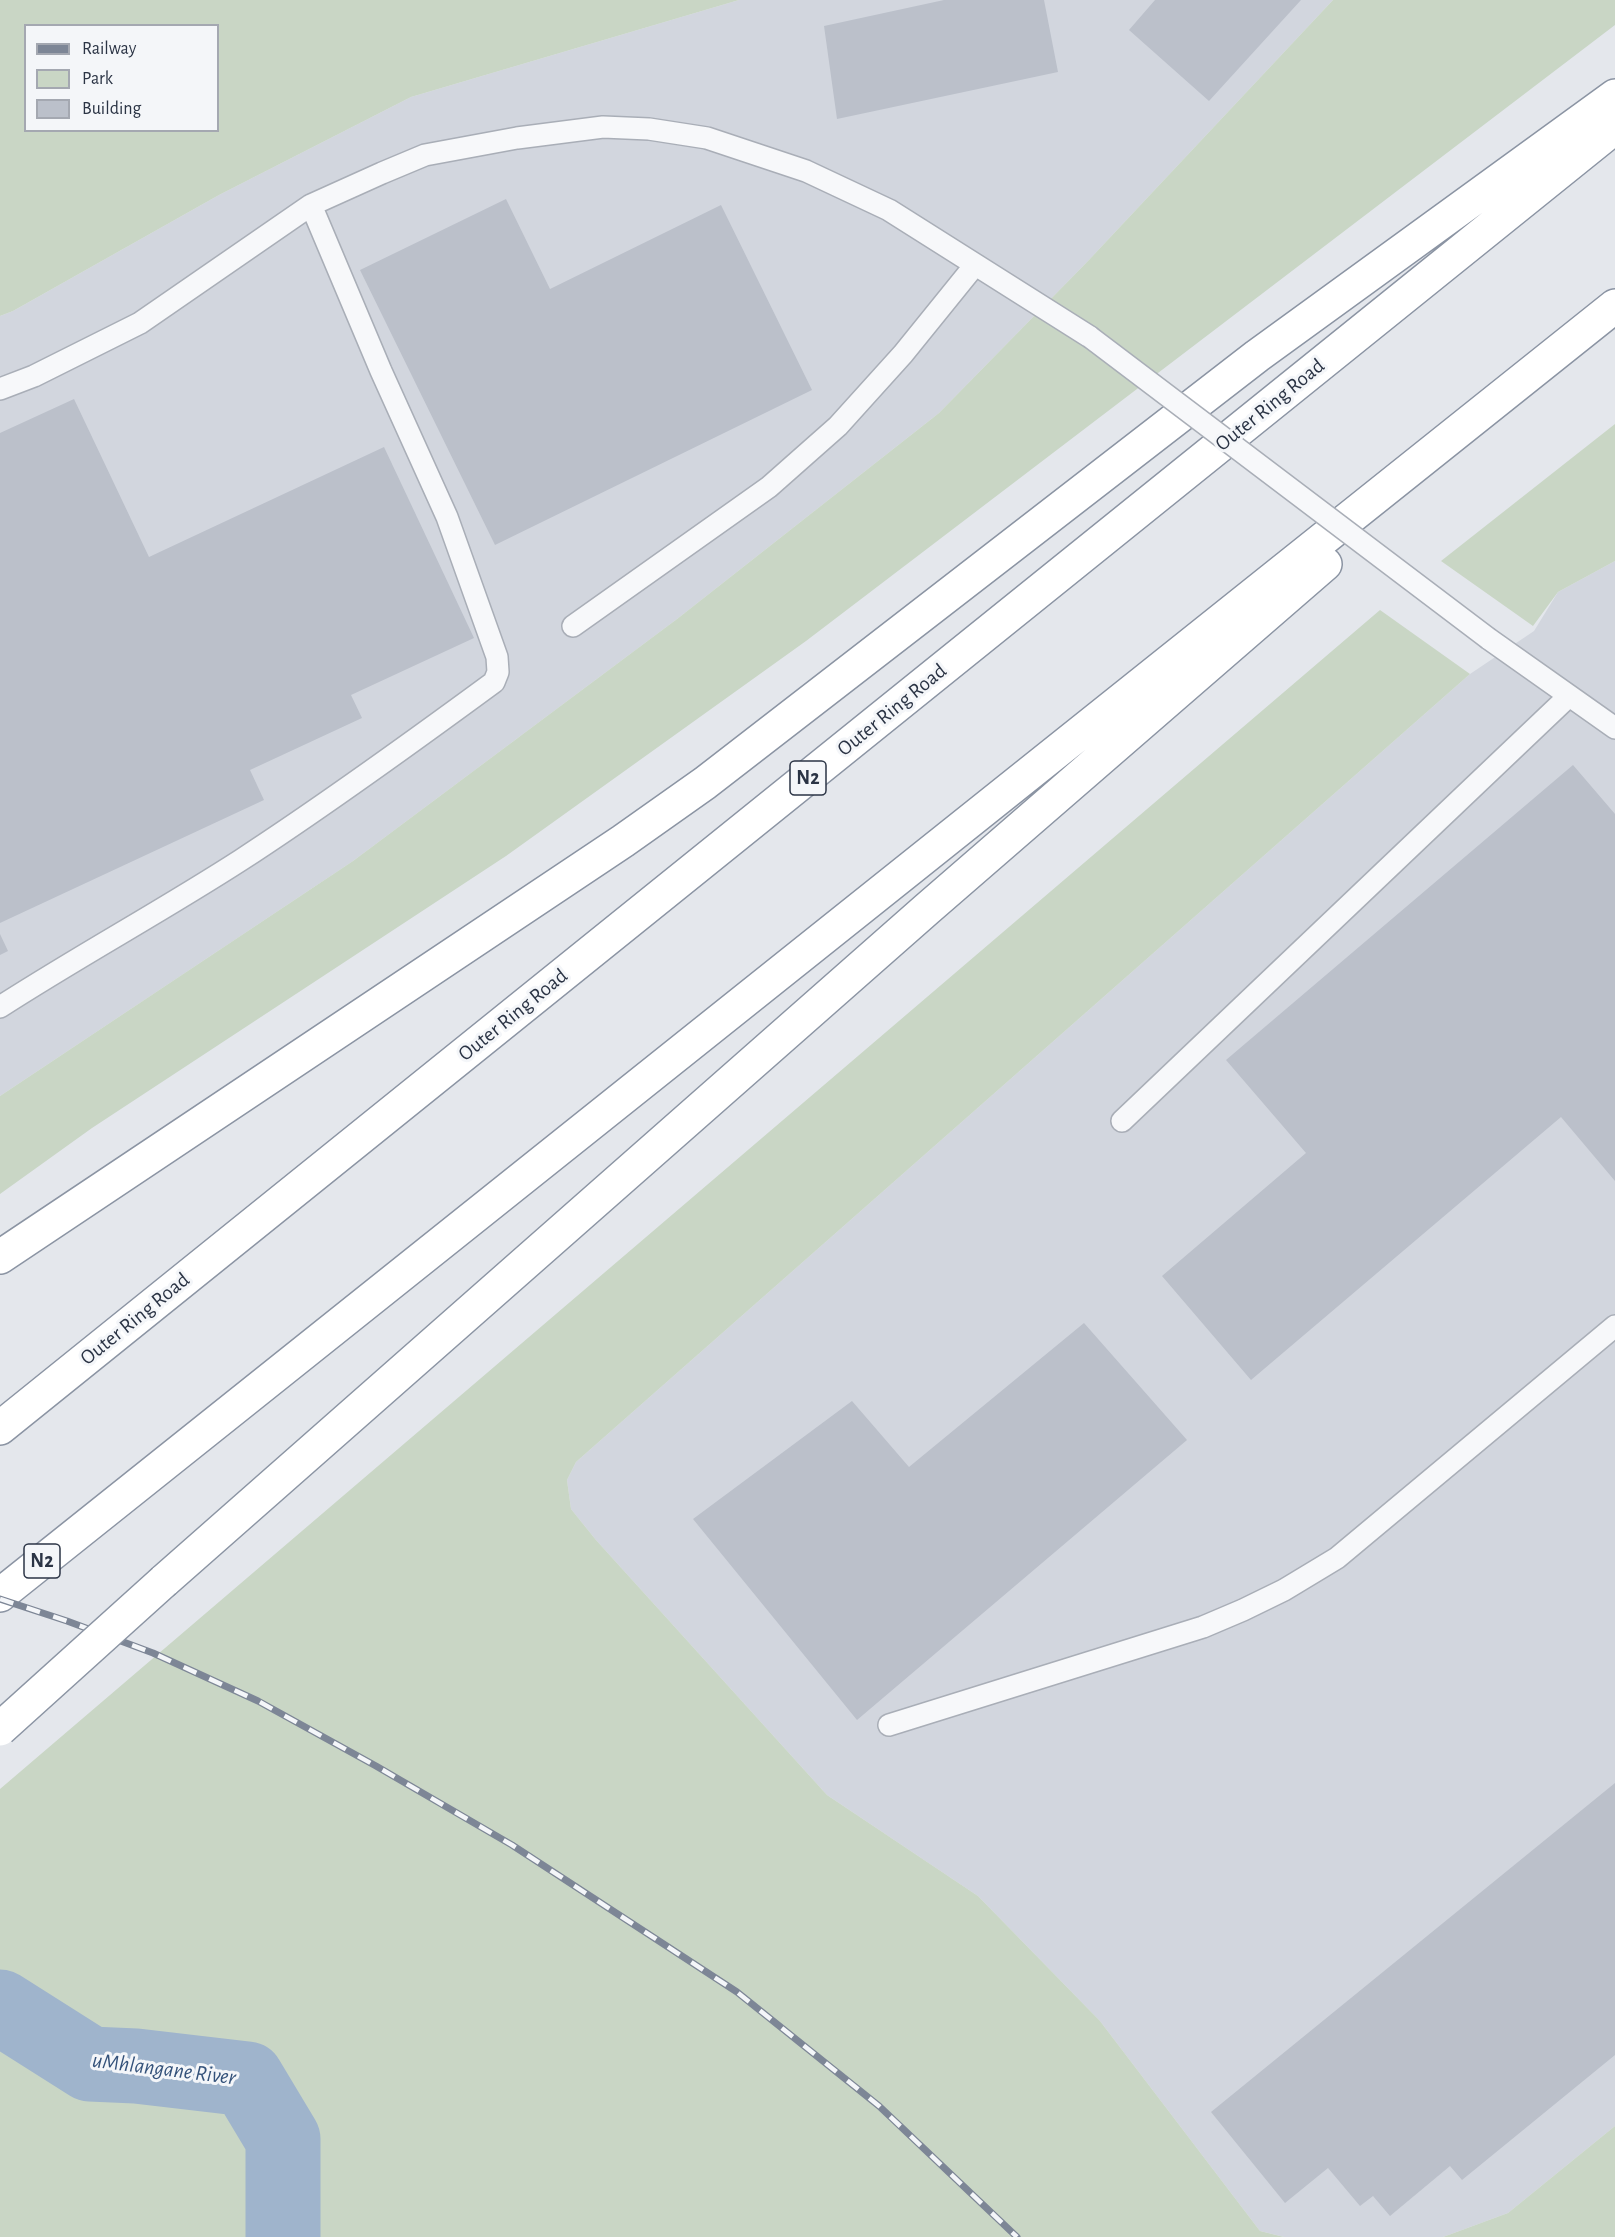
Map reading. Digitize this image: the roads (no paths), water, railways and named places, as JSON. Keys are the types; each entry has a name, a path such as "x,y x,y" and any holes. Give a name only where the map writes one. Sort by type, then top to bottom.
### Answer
{"highway":[{"path":"0,1257 623,841 705,783 1257,356 1615,96"},
{"name":"Outer Ring Road","path":"0,1428 1615,127"},
{"name":"N2","path":"0,1595 1615,306"},
{"path":"0,1729 164,1581 1092,765 1413,488 1615,324"}],"lane":[{"path":"0,389 34,376 140,323 311,206 425,155 517,138 603,127 650,129 707,138 806,171 889,210 1090,337 1490,639 1615,728"},
{"path":"0,1007 56,970 240,860 494,682 498,672 497,657 447,518 311,206"},
{"path":"573,626 770,488 838,426 903,354 975,265"},
{"path":"1122,1121 1569,696"},
{"path":"889,1725 1203,1627 1284,1590 1336,1558 1615,1326"}],"waterway":[{"name":"uMhlangane River","path":"0,2007 90,2064 136,2066 247,2079 283,2139 283,2237"}],"railway":[{"path":"0,1599 153,1653 258,1701 512,1845 737,1992 879,2106 1017,2237"}]}
